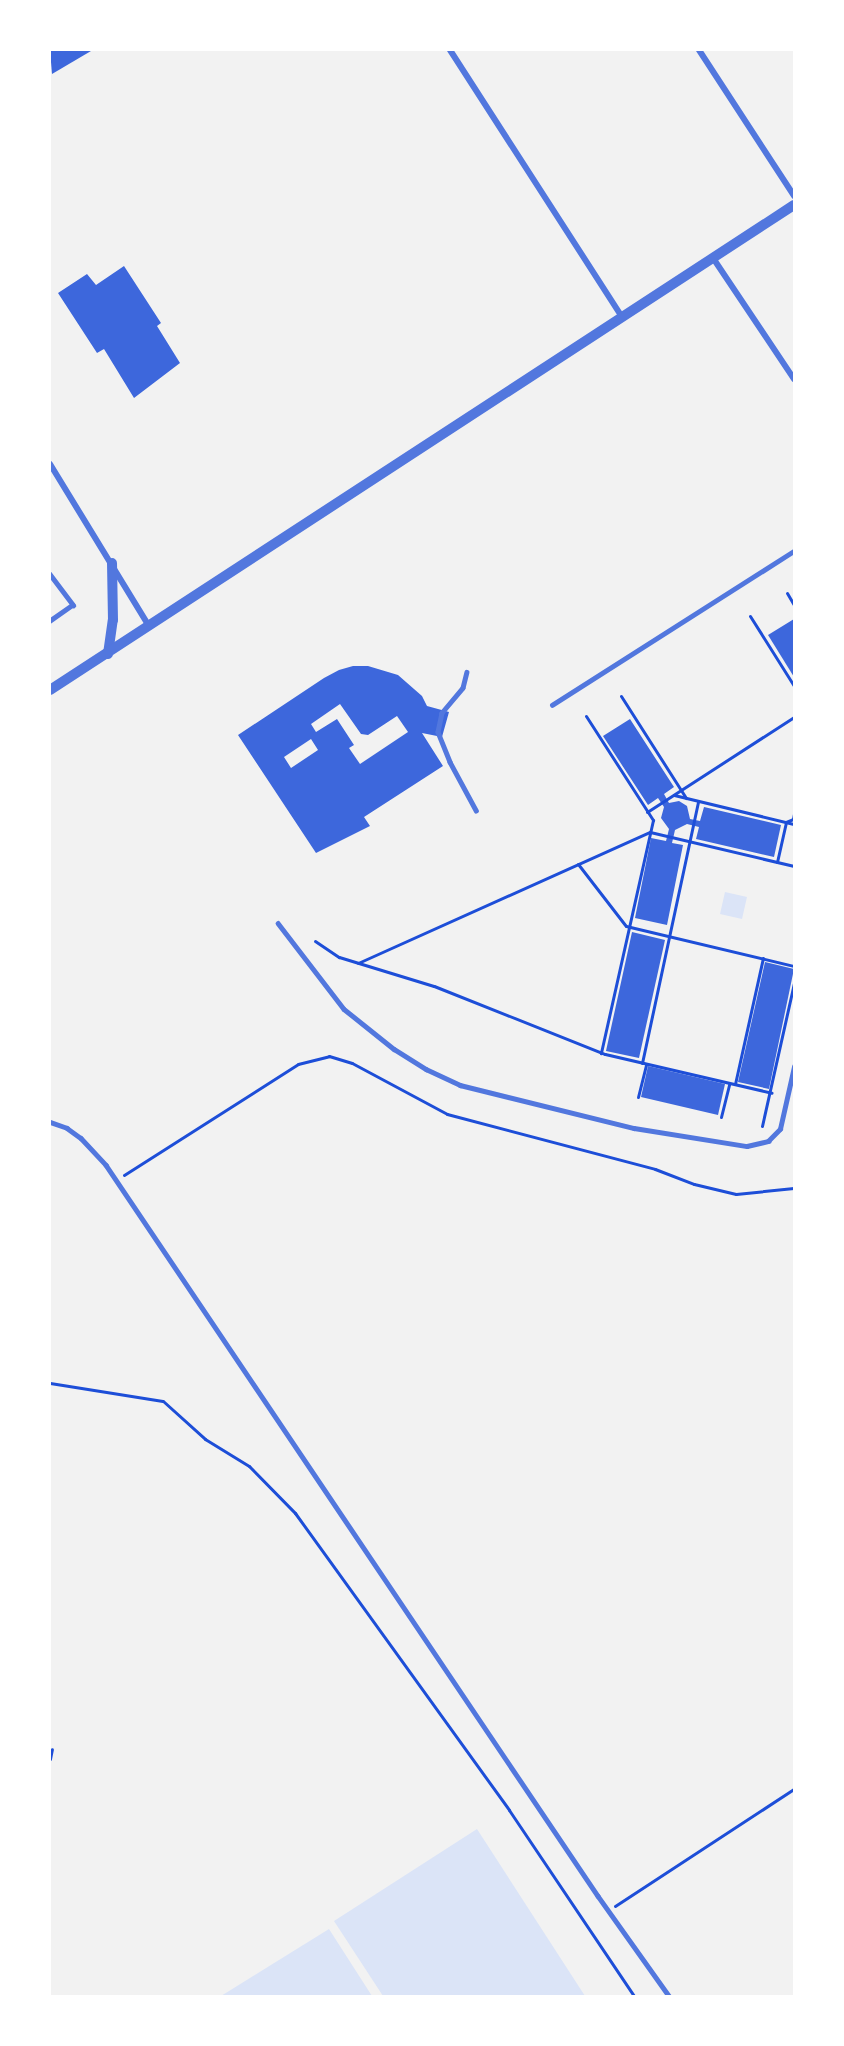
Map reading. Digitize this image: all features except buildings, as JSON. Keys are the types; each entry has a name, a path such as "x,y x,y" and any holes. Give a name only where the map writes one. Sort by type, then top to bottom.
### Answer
{"street":[{"path":"450,50 622,317"},
{"path":"699,50 795,196"},
{"path":"50,690 795,205"},
{"path":"713,258 795,379"},
{"path":"50,464 149,627"},
{"path":"108,654 114,605 112,563"}],"lane":[{"path":"552,705 795,551"},
{"path":"50,574 73,605 50,621"},
{"path":"467,672 463,688 442,713 438,732 450,762 476,810"},
{"path":"278,923 323,985 352,1017 426,1070 460,1085 634,1128 747,1146 768,1141 780,1129 795,1067"},
{"path":"50,1122 68,1128 81,1138 116,1180 608,1910 669,1996"}],"path":[{"path":"787,592 795,605"},
{"path":"750,616 795,686"},
{"path":"621,696 686,798"},
{"path":"586,717 652,820 601,1053"},
{"path":"647,812 795,717"},
{"path":"674,795 795,824"},
{"path":"638,1097 698,801"},
{"path":"786,822 793,819 795,814"},
{"path":"777,862 786,822"},
{"path":"358,963 650,832 795,866"},
{"path":"578,864 629,927 795,966"},
{"path":"315,941 339,957 434,986 601,1053 771,1092"},
{"path":"735,1084 764,958"},
{"path":"762,1126 795,983"},
{"path":"116,1180 298,1064 329,1056 352,1063 406,1093 457,1117 655,1169 694,1184 736,1194 795,1188"},
{"path":"721,1117 729,1083"},
{"path":"50,1383 163,1401 206,1439 249,1466 295,1513 509,1810 634,1996"},
{"path":"50,1759 52,1749"},
{"path":"608,1910 795,1789"}],"shaded area":[{"path":"725,892 747,897 742,919 720,914"},
{"path":"477,1829 585,1996 383,1996 334,1921"},
{"path":"329,1929 372,1996 221,1996"}]}
